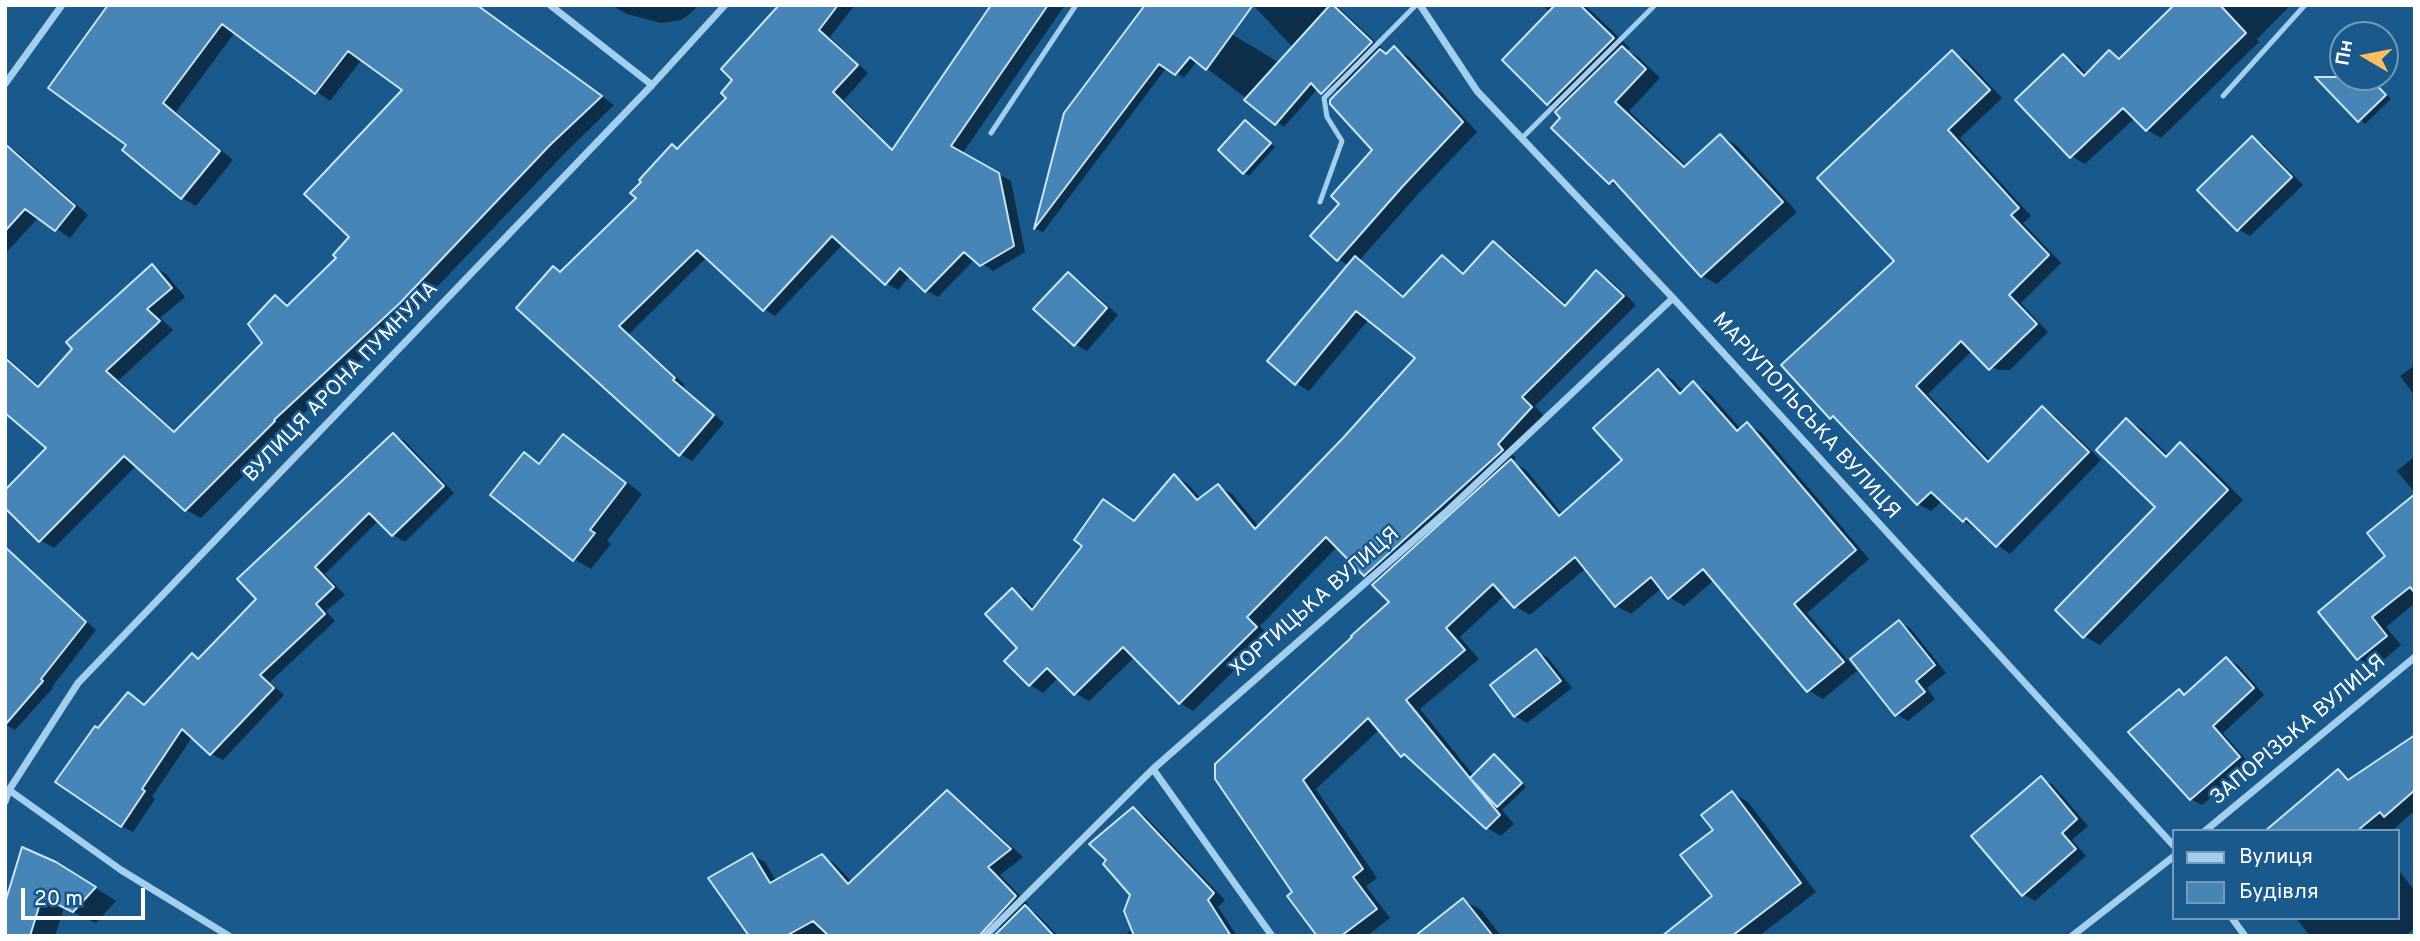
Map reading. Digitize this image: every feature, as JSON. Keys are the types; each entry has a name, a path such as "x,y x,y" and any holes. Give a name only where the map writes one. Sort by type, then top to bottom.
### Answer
{"street":[{"path":"5,84 62,5"},
{"path":"550,5 652,85"},
{"name":"ВУЛИЦЯ АРОНА ПУМНУЛА","path":"5,802 9,790 78,683 652,85 725,5"},
{"name":"МАРІУПОЛЬСЬКА ВУЛИЦЯ","path":"1418,5 1477,91 1673,298 2172,844"},
{"name":"ХОРТИЦЬКА ВУЛИЦЯ","path":"985,936 1153,769 1445,513 1673,298"},
{"name":"ЗАПОРІЗЬКА ВУЛИЦЯ","path":"2207,829 2415,657"},
{"path":"1153,769 1272,936"},
{"path":"9,790 121,870 229,936"},
{"path":"2072,936 2172,858"},
{"path":"2233,920 2245,936"}],"lane":[{"path":"991,133 1076,5"},
{"path":"1321,202 1342,141 1327,117 1324,98 1418,5"},
{"path":"1522,138 1655,5"},
{"path":"2223,96 2305,5"}],"building":[{"path":"108,5 477,5 602,96 550,145 400,303 274,420 185,511 124,456 39,542 5,508 5,490 46,448 5,413 5,358 38,387 72,349 66,342 152,264 172,288 147,309 160,321 106,371 174,432 262,343 248,324 275,295 287,306 336,258 333,255 349,237 304,194 402,90 348,51 315,94 222,24 163,103 220,151 181,199 122,150 126,145 48,88"},
{"path":"779,5 838,5 819,30 858,65 833,92 892,150 991,5 1048,5 951,146 999,173 1014,246 980,266 964,252 925,292 900,268 885,285 832,236 763,311 697,250 619,326 675,378 673,380 714,415 679,456 516,308 553,266 560,272 636,198 630,193 641,182 639,180 672,144 677,149 726,98 721,93 732,80 721,69"},
{"path":"1145,5 1253,5 1206,70 1190,57 1175,75 1159,64 1034,229 1064,113"},
{"path":"1330,5 1372,42 1321,94 1311,83 1275,125 1244,100"},
{"path":"1555,5 1580,5 1614,38 1547,105 1502,60"},
{"path":"2174,5 2220,5 2246,33 2146,131 2123,108 2070,158 2015,100 2063,54 2084,76 2109,50 2119,59"},
{"path":"1394,46 1463,122 1337,261 1310,236 1339,204 1331,196 1372,150 1330,104 1330,100 1380,49 1386,54"},
{"path":"1622,46 1646,69 1615,102 1684,167 1720,134 1783,202 1701,277 1613,180 1609,184 1551,128 1560,118 1555,112"},
{"path":"1952,50 1990,90 1948,130 2019,208 2011,215 2049,255 2009,295 2037,324 1989,370 1961,341 1916,386 1988,462 2042,406 2089,452 1996,547 1966,518 1963,522 1931,492 1917,505 1833,416 1830,419 1781,365 1894,261 1817,178"},
{"path":"2315,77 2329,77 2329,91 2382,91 2386,95 2358,122"},
{"path":"1245,120 1271,143 1243,174 1218,150"},
{"path":"2252,136 2292,177 2237,231 2197,190"},
{"path":"5,144 75,206 55,231 25,209 5,231"},
{"path":"1493,241 1565,306 1596,270 1624,296 1522,397 1532,407 1498,444 1503,450 1364,576 1326,537 1247,617 1257,627 1179,704 1123,647 1074,695 1047,668 1029,686 1004,661 1017,648 985,614 1012,588 1032,610 1082,546 1074,540 1103,499 1134,521 1174,474 1197,500 1218,484 1255,529 1415,358 1356,311 1295,385 1267,361 1355,256 1403,297 1442,255 1463,274"},
{"path":"1068,272 1107,308 1074,346 1033,309"},
{"path":"1658,369 1680,394 1693,381 1737,431 1747,422 1856,550 1794,604 1844,662 1807,692 1703,569 1668,599 1651,577 1615,607 1575,557 1514,608 1493,584 1446,628 1465,650 1406,700 1500,815 1486,829 1404,754 1401,757 1368,718 1303,780 1363,869 1353,877 1377,909 1341,936 1317,936 1287,896 1292,892 1215,779 1215,764 1389,602 1372,585 1511,459 1559,516 1622,460 1593,428"},
{"path":"2126,418 2166,457 2180,442 2228,490 2083,638 2055,610 2155,507 2096,450"},
{"path":"393,433 444,486 392,536 369,513 315,567 334,587 316,604 325,614 260,675 274,688 210,755 182,729 142,789 145,791 121,827 55,782 95,726 98,728 128,692 144,705 192,653 198,659 256,599 237,579"},
{"path":"563,434 626,483 590,530 595,533 573,561 490,495 524,452 539,464"},
{"path":"2415,494 2415,593 2410,587 2372,617 2387,636 2357,660 2318,612 2385,556 2367,533"},
{"path":"5,547 86,622 41,679 43,681 5,725"},
{"path":"1899,620 1935,665 1916,681 1925,692 1895,716 1850,659"},
{"path":"1536,649 1561,681 1514,717 1490,685"},
{"path":"2226,657 2254,688 2213,726 2240,757 2190,800 2128,732 2179,689 2184,695"},
{"path":"2415,735 2415,790 2384,817 2380,812 2359,829 2267,829 2338,769 2348,780"},
{"path":"1494,754 1522,783 1497,807 1470,778"},
{"path":"2041,776 2077,819 2062,833 2076,849 2022,896 1971,836"},
{"path":"947,790 1011,849 988,867 1016,896 979,936 829,936 813,921 786,936 749,936 708,878 752,853 770,883 822,854 848,884"},
{"path":"1732,791 1801,883 1732,936 1662,936 1712,896 1680,855 1713,830 1701,815"},
{"path":"1133,807 1214,893 1208,900 1231,936 1134,936 1124,911 1130,895 1103,864 1106,860 1089,844"},
{"path":"22,847 56,862 96,887 73,912 42,897 30,936 5,936 5,903"},
{"path":"1463,898 1493,936 1415,936"},
{"path":"1025,905 1054,936 994,936"}]}
